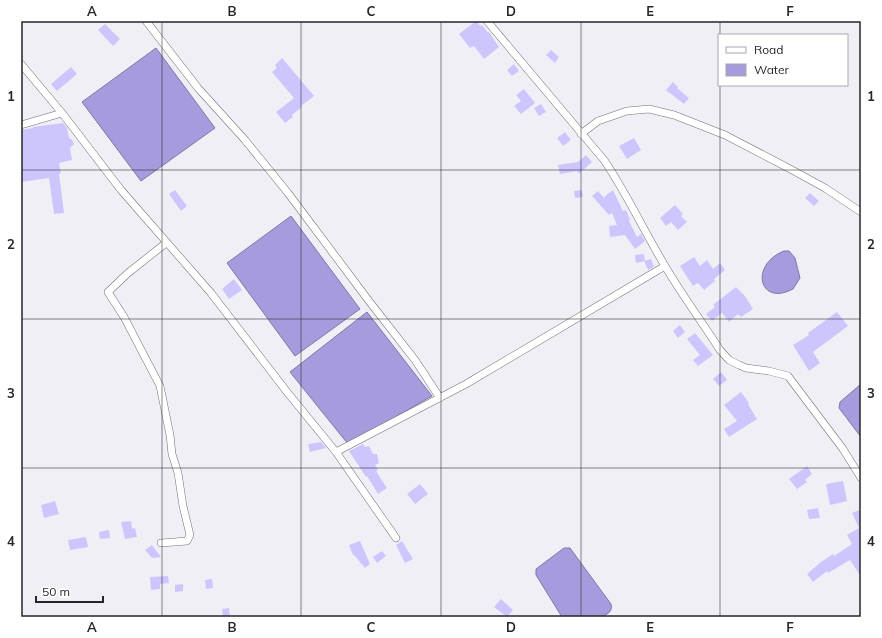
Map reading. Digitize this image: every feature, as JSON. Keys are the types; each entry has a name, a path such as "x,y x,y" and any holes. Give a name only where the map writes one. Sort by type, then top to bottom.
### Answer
{"street":[{"path":"146,21 198,88 245,140 288,193 415,360 440,398"},
{"path":"487,21 604,160 618,180 665,266 720,350 729,360 746,368 769,371 788,376 843,449 861,478"},
{"path":"21,64 62,112 121,190 211,293 287,392 336,452 396,538"},
{"path":"581,134 598,122 627,111 650,109 674,115 725,136 794,171 825,188 861,212"},
{"path":"21,126 62,112"},
{"path":"161,543 187,541 190,535 182,506 178,473 172,454 162,393 160,386 124,317 108,292 128,273 166,243"},
{"path":"336,452 440,398 521,352 665,266"}],"water":[{"path":"156,48 215,128 141,181 82,102"},
{"path":"291,216 360,309 295,356 227,263"},
{"path":"784,251 789,251 795,258 800,278 793,289 781,293 772,293 766,289 763,282 763,274 766,265 773,257"},
{"path":"367,312 432,396 348,444 290,372"},
{"path":"861,384 861,437 839,408 840,402"},
{"path":"564,548 570,548 611,604 611,610 607,614 592,618 562,617 536,575 536,569"}],"building":[{"path":"476,21 480,26 482,25 488,33 489,32 499,47 484,59 474,46 470,48 459,34"},
{"path":"105,24 120,39 113,46 98,30"},
{"path":"551,50 559,57 555,63 546,55"},
{"path":"282,58 314,96 301,106 302,107 292,115 293,117 285,123 276,112 294,98 272,72 277,68 275,65"},
{"path":"514,64 519,71 512,76 507,70"},
{"path":"71,67 77,74 57,91 51,84"},
{"path":"673,82 678,87 677,88 689,98 684,104 666,90"},
{"path":"524,89 535,103 521,114 514,106 521,101 516,95"},
{"path":"541,104 546,112 539,116 534,108"},
{"path":"63,123 67,128 69,138 74,144 70,148 72,160 59,163 64,213 54,214 49,178 21,182 21,130"},
{"path":"565,132 571,140 563,146 557,138"},
{"path":"634,138 641,150 627,159 619,146"},
{"path":"586,155 592,162 579,174 577,171 560,174 558,165 578,162"},
{"path":"175,190 187,206 181,211 169,194"},
{"path":"582,190 583,197 575,198 574,191"},
{"path":"613,190 623,211 626,210 630,220 629,221 637,237 641,234 645,241 635,249 625,235 610,237 609,226 617,225 612,213 609,215 592,196 598,191 605,199 604,197"},
{"path":"810,193 819,201 814,206 805,198"},
{"path":"675,205 683,214 681,216 687,222 678,230 671,222 666,226 660,218"},
{"path":"644,254 645,261 636,263 635,255"},
{"path":"694,257 700,266 707,260 713,269 720,263 725,270 704,290 698,283 693,286 680,266"},
{"path":"651,259 654,267 648,270 644,261"},
{"path":"234,279 242,290 229,299 222,289"},
{"path":"736,287 745,296 753,309 741,317 738,314 729,322 722,313 712,321 706,314 715,307 713,305"},
{"path":"837,312 848,326 813,352 820,363 809,371 793,345 809,335 808,333"},
{"path":"680,325 685,332 678,338 673,331"},
{"path":"695,333 713,355 698,366 693,360 700,355 687,339"},
{"path":"721,372 727,380 719,386 713,379"},
{"path":"741,392 749,403 748,404 757,419 729,437 724,429 737,421 724,405"},
{"path":"321,442 326,448 310,452 308,444"},
{"path":"363,444 365,447 369,446 373,454 377,454 379,463 375,465 378,470 376,471 387,488 378,494 349,451"},
{"path":"807,466 812,474 805,480 807,482 797,489 789,479"},
{"path":"843,481 847,501 830,505 826,484"},
{"path":"420,484 428,494 415,504 407,494"},
{"path":"55,501 59,514 44,518 41,505"},
{"path":"818,508 820,518 809,519 807,510"},
{"path":"859,510 861,515 861,577 850,560 828,573 827,571 813,582 807,574 833,554 834,556 852,544 847,535 859,528 852,513"},
{"path":"131,521 132,529 135,528 137,537 125,539 121,522"},
{"path":"109,530 110,538 100,539 99,532"},
{"path":"86,537 88,547 70,550 68,540"},
{"path":"360,541 370,564 365,568 353,555 349,545"},
{"path":"402,541 413,559 405,563 396,545"},
{"path":"152,545 161,557 152,558 145,550"},
{"path":"382,551 386,556 377,563 373,557"},
{"path":"168,576 169,583 160,584 160,589 151,590 150,577"},
{"path":"212,579 213,588 206,589 205,580"},
{"path":"183,584 183,591 175,592 175,585"},
{"path":"501,599 513,610 507,617 494,607"},
{"path":"229,608 230,617 223,617 222,609"}]}
